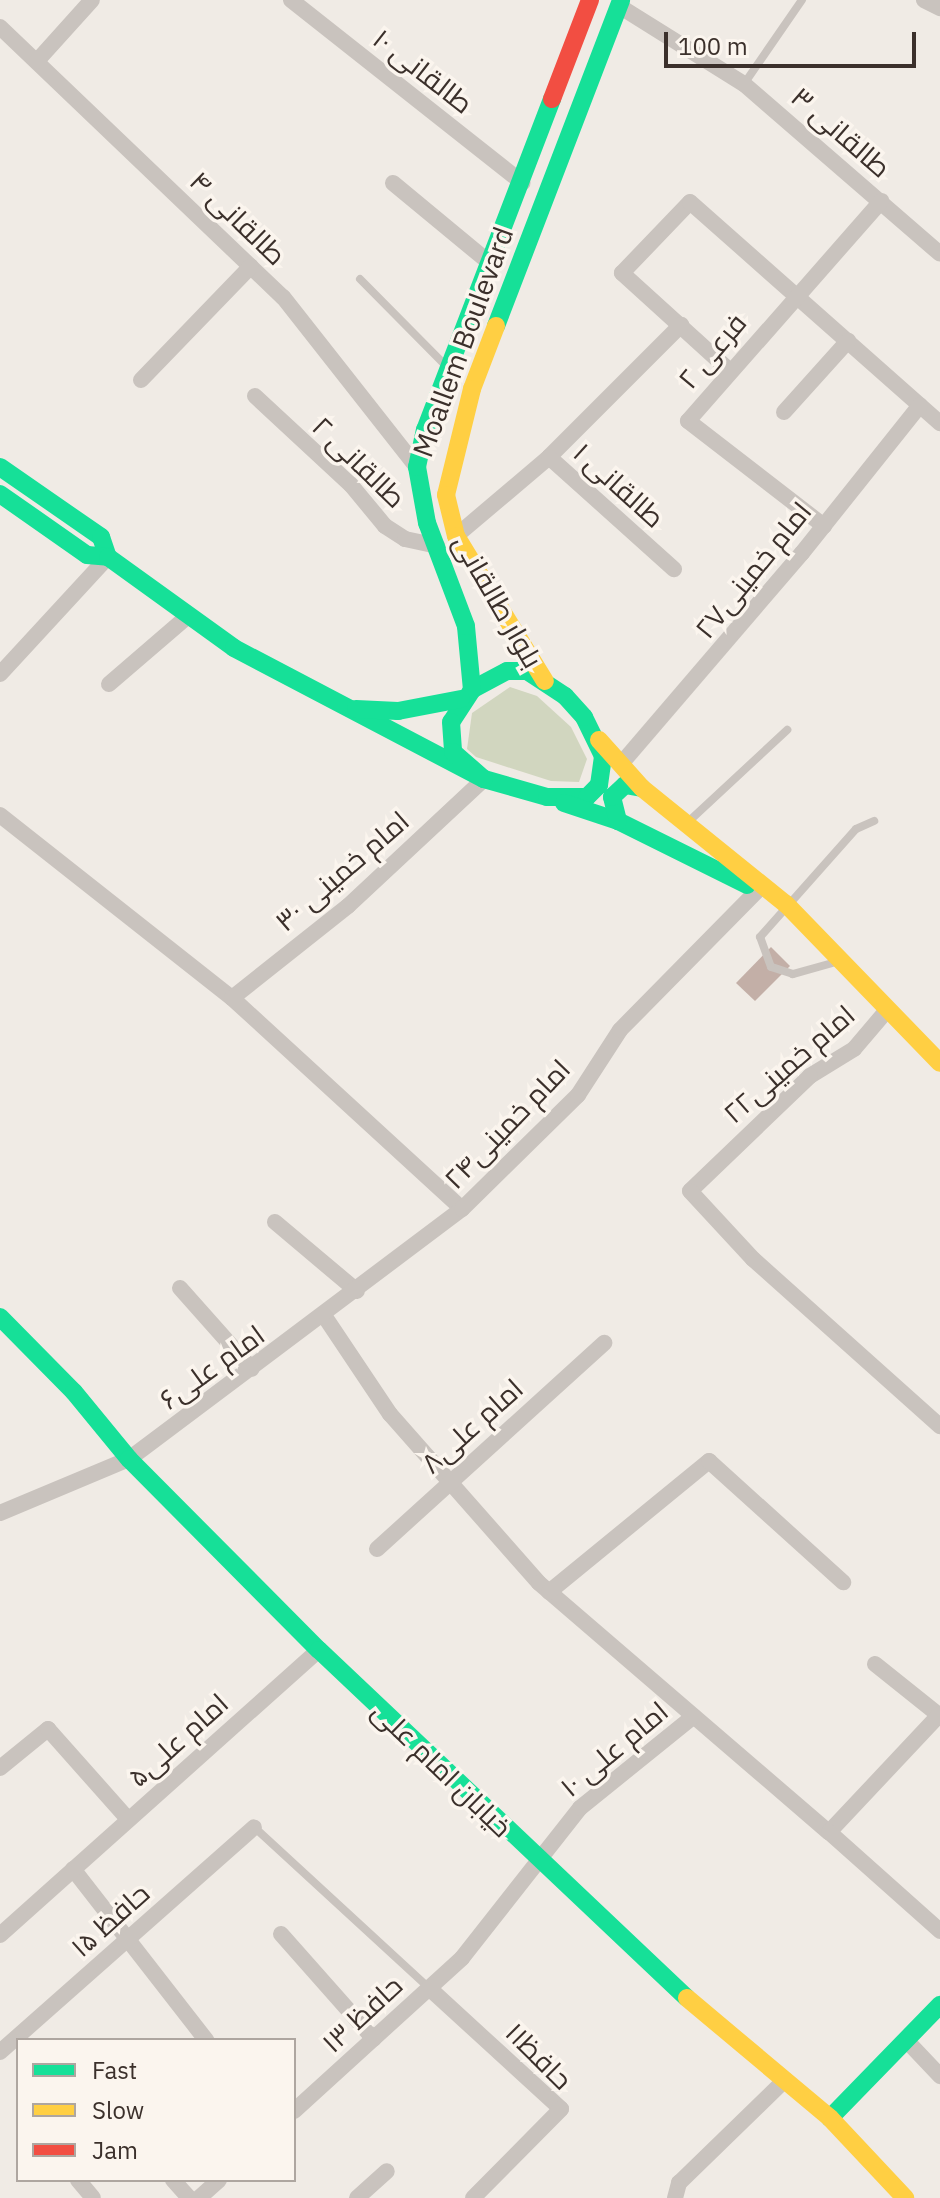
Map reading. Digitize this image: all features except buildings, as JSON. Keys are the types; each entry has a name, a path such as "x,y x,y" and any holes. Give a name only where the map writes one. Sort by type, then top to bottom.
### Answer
{"main road":[{"name":"Moallem Boulevard","path":"467,694 466,626 427,523 417,467 449,369 523,183 590,0"},
{"name":"Moallem Boulevard","path":"456,536 446,495 472,389 620,3"},
{"path":"0,467 101,537 108,557"},
{"path":"0,494 87,555 108,557 188,616 346,709 484,779 618,821 786,904"},
{"name":"بلوار طالقانی","path":"456,536 546,682"},
{"path":"346,709 398,711 467,694 507,671 527,671 546,682 584,717 597,737 642,788 786,904 940,1063"},
{"path":"467,694 449,740 453,752 484,779"},
{"path":"547,797 587,797 599,785 603,756 597,737"},
{"path":"618,821 612,797 625,785 642,788"},
{"name":"خیابان امام علی","path":"0,1317 74,1392 129,1459 319,1650 670,1984 830,2118 905,2198"},
{"path":"830,2118 940,2005"}],"street":[{"path":"37,61 92,0"},
{"name":"طالقانی ۱۰","path":"291,0 523,183"},
{"path":"924,0 940,8"},
{"name":"طالقانی ۳","path":"620,3 744,84 940,254"},
{"name":"طالقانی ۴","path":"0,27 283,297 417,467"},
{"path":"393,183 491,264"},
{"name":"فرعی ۲","path":"824,526 688,421 794,294 881,201"},
{"path":"730,371 622,273 690,202 940,423"},
{"path":"141,380 251,266"},
{"path":"549,457 681,325"},
{"path":"784,412 848,341"},
{"name":"طالقانی ۲","path":"255,396 351,485 385,526 405,539 437,546"},
{"name":"امام خمینی۲۷","path":"621,764 824,526 920,405"},
{"name":"طالقانی ۱","path":"456,536 549,457 674,569"},
{"path":"0,674 108,557"},
{"path":"109,684 188,616"},
{"name":"امام خمینی ۳۰","path":"232,998 348,906 484,779"},
{"path":"0,815 232,998 462,1209"},
{"name":"امام خمینی۲۴","path":"325,1317 462,1209 578,1095 620,1030 758,890"},
{"name":"امام خمینی۲۲","path":"888,1009 854,1049 792,1092 690,1191 753,1259 940,1426"},
{"path":"275,1222 357,1291"},
{"path":"180,1288 252,1369"},
{"path":"325,1317 390,1414 549,1592 940,1931"},
{"name":"امام علی۶","path":"0,1513 129,1459 325,1317"},
{"name":"امام علی۸","path":"377,1549 604,1343"},
{"path":"549,1592 709,1461 843,1582"},
{"name":"امام علی۵","path":"0,1935 319,1650"},
{"path":"829,1832 940,1714 875,1664"},
{"name":"امام علی ۱۰","path":"429,1988 462,1958 580,1808 694,1716"},
{"path":"0,1768 48,1729 128,1819"},
{"name":"حافظ ۱۵","path":"0,2052 254,1827"},
{"path":"73,1869 204,2038"},
{"path":"281,1934 374,2039"},
{"name":"حافظ ۱۳","path":"296,2109 429,1988"},
{"name":"حافظ۱۱","path":"429,1988 561,2109 473,2198"},
{"path":"906,2040 940,2076"},
{"path":"664,2198 677,2191 785,2080"},
{"path":"357,2198 387,2171"},
{"path":"80,2182 93,2198"},
{"path":"175,2182 189,2198"},
{"path":"199,2198 217,2182"}],"lane":[{"path":"744,84 802,0"},
{"path":"360,279 449,369"},
{"path":"686,823 787,730"},
{"path":"841,961 793,974 771,967 760,937 786,904 856,829 874,821"},
{"path":"254,1827 429,1988"}],"green space":[{"path":"510,687 537,696 571,727 587,759 579,782 551,781 476,757 467,749 472,713"}],"traffic: fast":[{"path":"496,326 621,0"},
{"path":"472,690 466,626 427,523 417,467 425,430 552,99"},
{"path":"0,467 101,537 108,557"},
{"path":"0,494 87,555 108,557"},
{"path":"108,557 234,648 484,779 547,797 587,797 599,785 603,756 584,717 565,696 527,671 507,671 472,690 451,722 453,752 484,779"},
{"path":"356,709 398,711 461,699"},
{"path":"618,821 612,797 625,785 642,788"},
{"path":"564,803 618,821 747,885"},
{"path":"0,1317 74,1392 129,1459 319,1650 687,1998"},
{"path":"830,2118 940,2005"}],"traffic: slow":[{"path":"496,326 472,389 446,495 456,536 545,681"},
{"path":"599,740 642,788 786,904 940,1063"},
{"path":"687,1998 830,2118 905,2198"}],"traffic: jam":[{"path":"552,99 590,0"}]}
